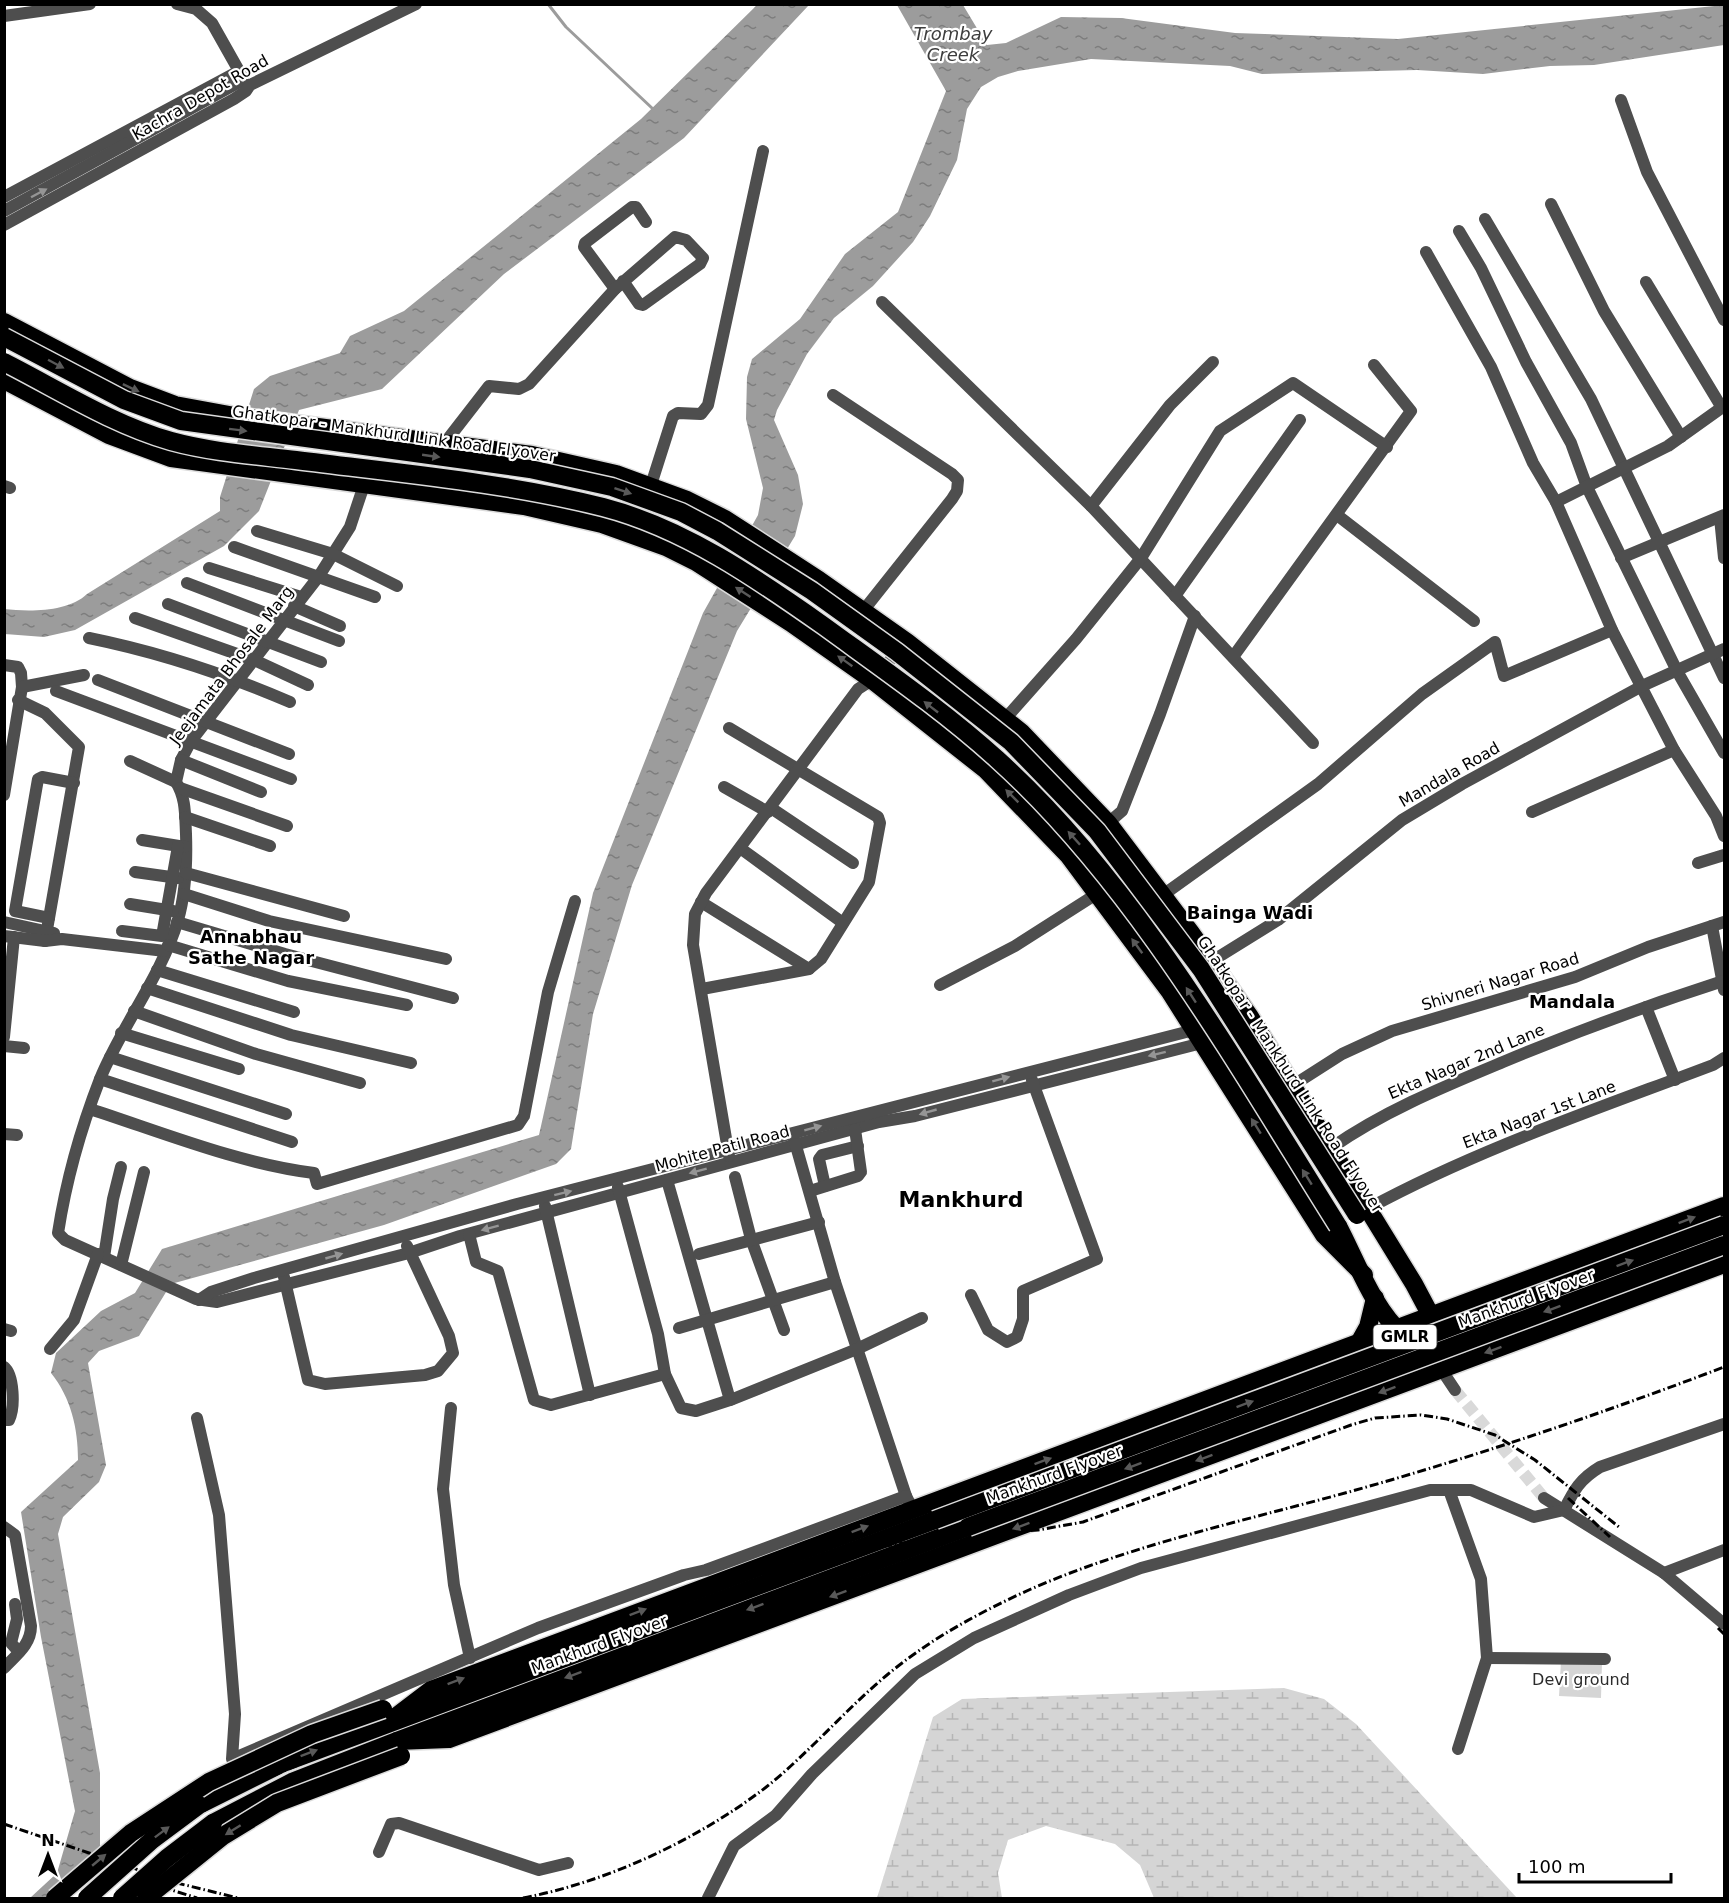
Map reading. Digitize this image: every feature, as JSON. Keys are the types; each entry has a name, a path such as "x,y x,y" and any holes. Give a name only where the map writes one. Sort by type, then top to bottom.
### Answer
{"highway":[{"path":"4,322 130,388 158,399 235,416 532,455 616,474 651,485 725,519 819,580 907,642 1005,719 1054,765 1108,823 1212,961 1246,1011 1331,1148 1363,1211"},
{"name":"Ghatkopar - Mankhurd Link Road Flyover","path":"4,337 124,400 181,421 530,469 635,494 681,512 717,531 802,585 897,652 1011,742 1097,831 1201,969 1395,1256 1431,1316"},
{"name":"GMLR","path":"4,362 116,420 175,442 526,490 607,508 662,528 705,549 790,603 884,669 997,758 1080,845 1183,982 1338,1226 1375,1298 1396,1329 1442,1369"},
{"path":"4,380 109,435 161,454 204,464 524,506 635,534 696,562 791,623 872,680 986,770 1062,848 1098,893 1170,992 1324,1235 1364,1275"},
{"path":"524,506 532,455"},
{"path":"55,1899 131,1833 209,1782 312,1734 386,1715 434,1698 706,1578 909,1503 933,1512 1359,1343 1725,1206"},
{"name":"Mankhurd Flyover","path":"434,1698 868,1545 887,1538 933,1512 1725,1226"},
{"name":"Mankhurd Flyover","path":"446,1731 968,1527 1725,1245"},
{"path":"122,1899 167,1858 213,1823 292,1782 399,1748 1725,1264"},
{"path":"1359,1343 1368,1327 1375,1298"},
{"name":"GMLR","path":"1431,1316 1442,1369"},
{"path":"87,1899 152,1840 199,1805 386,1715"},
{"path":"146,1899 223,1836 277,1803 399,1748"}],"street":[{"path":"4,16 90,4"},
{"path":"177,4 196,9 212,23 244,79"},
{"name":"Kachra Depot Road","path":"4,225 234,99 246,91 244,79 416,4"},
{"path":"4,211 244,79"},
{"path":"4,198 244,79"},
{"path":"1621,99 1647,172 1725,321"},
{"path":"651,485 673,416 678,413 701,414 708,405 763,151"},
{"path":"1551,204 1604,311 1682,437"},
{"path":"444,444 489,386 519,388 529,384 619,285 675,237 686,240 703,258 700,264 643,305 639,304 619,285 584,247 585,243 632,207 636,207 646,222"},
{"path":"1485,219 1591,399 1658,543 1725,678"},
{"path":"1459,231 1481,268 1526,362 1571,443 1587,487 1677,671 1725,753"},
{"path":"1426,252 1482,350 1533,463 1556,502 1612,630 1674,750 1716,816 1725,836"},
{"path":"1556,502 1682,437 1723,407 1646,282"},
{"path":"882,302 1091,506 1313,743"},
{"path":"1091,506 1170,405 1213,362"},
{"path":"1233,657 1411,411 1374,365"},
{"path":"1005,719 1076,639 1138,555 1220,431 1293,383 1387,447"},
{"path":"833,395 958,480 957,492 952,499 863,611"},
{"path":"1175,596 1300,420"},
{"name":"Jeejamata Bhosale Marg","path":"200,1300 65,1240 58,1233 62,1210 100,1079 121,1033 167,948 175,914 184,894 181,877 185,817 184,794 178,785 181,760 191,741 319,576 350,527 364,485"},
{"path":"1337,515 1474,621"},
{"path":"1621,558 1722,516 1725,558"},
{"path":"256,531 333,554 397,586"},
{"path":"234,547 375,597"},
{"path":"209,568 298,602 340,626"},
{"path":"187,582 339,641"},
{"path":"168,604 269,640 321,662"},
{"path":"1108,823 1122,811 1195,616"},
{"path":"135,618 254,660 308,685"},
{"path":"1163,895 1292,804 1422,694 1495,642 1504,676 1612,630"},
{"path":"89,638 139,648 238,680 290,702"},
{"path":"200,1300 211,1292 255,1278 511,1206 616,1179 729,1156 693,945 695,914 858,689 872,680 907,642"},
{"name":"Mandala Road","path":"1212,961 1278,920 1402,820 1462,784 1642,687 1725,649"},
{"path":"4,665 18,667 21,673 8,740 4,795"},
{"path":"15,702 84,675"},
{"path":"98,680 207,720 289,754"},
{"path":"56,691 291,779"},
{"path":"15,702 45,713 79,747 47,930"},
{"path":"702,989 809,969 821,959 869,882 880,823 878,817 729,728"},
{"path":"1533,812 1674,750"},
{"path":"181,760 261,792"},
{"path":"130,761 178,785 287,826"},
{"path":"74,783 42,777 38,779 15,911 62,939 144,948 167,948 288,981 407,1005"},
{"path":"724,787 769,810 853,863"},
{"path":"185,817 270,846"},
{"path":"142,840 182,847"},
{"path":"740,849 843,923"},
{"path":"1698,863 1725,855"},
{"path":"135,872 181,877 344,916"},
{"path":"122,932 162,936 175,914 181,877"},
{"path":"940,986 1014,946 1098,893"},
{"path":"184,894 269,921 446,959"},
{"path":"90,1109 229,1153 293,1170 314,1173 317,1184 518,1125 524,1116 548,992 575,902"},
{"path":"701,903 809,969"},
{"path":"130,904 175,914 285,954 453,998"},
{"path":"4,922 47,930"},
{"name":"Shivneri Nagar Road","path":"1292,1086 1342,1054 1392,1030 1575,977 1648,947 1725,922"},
{"path":"1712,926 1724,985"},
{"path":"4,1037 10,937 47,930"},
{"path":"144,948 146,934"},
{"path":"157,970 294,1012"},
{"name":"Ekta Nagar 2nd Lane","path":"1331,1148 1393,1110 1542,1045 1646,1007 1724,985"},
{"path":"147,988 291,1035 411,1063"},
{"path":"1646,1007 1675,1080"},
{"path":"134,1011 256,1054 360,1083"},
{"name":"Mohite Patil Road","path":"200,1300 217,1302 409,1253 469,1234 667,1180 729,1156 794,1139 855,1129 869,1119 966,1095 1034,1085 1198,1036 1246,1011"},
{"path":"121,1033 239,1069"},
{"path":"966,1095 1030,1072 1198,1036"},
{"path":"4,1046 24,1048"},
{"path":"110,1057 286,1114"},
{"name":"Ekta Nagar 1st Lane","path":"1363,1211 1438,1172 1515,1139 1675,1080 1725,1058"},
{"path":"971,1295 988,1330 1006,1342 1017,1337 1023,1319 1023,1292 1097,1260 1030,1072"},
{"path":"100,1079 292,1142"},
{"path":"869,1119 794,1139 835,1282 909,1503"},
{"path":"810,1191 861,1172 855,1129"},
{"path":"825,1186 819,1159 822,1155 858,1146"},
{"path":"50,1349 75,1320 101,1256 121,1167"},
{"path":"121,1264 144,1172"},
{"path":"735,1177 751,1239 784,1330"},
{"path":"616,1179 658,1334 665,1374 681,1408 696,1411 730,1400 857,1349 922,1318"},
{"path":"667,1180 730,1400"},
{"path":"542,1198 590,1395"},
{"path":"511,1206 516,1221"},
{"path":"699,1254 819,1222"},
{"path":"469,1234 476,1262 498,1271 534,1400 550,1405 665,1374"},
{"path":"282,1270 308,1380 311,1383 325,1384 425,1375 438,1371 453,1353 449,1336 403,1236"},
{"path":"311,1262 314,1276"},
{"path":"255,1278 259,1291"},
{"path":"679,1328 835,1282"},
{"path":"4,1367 8,1371 12,1400 11,1416 9,1420 4,1420"},
{"path":"1442,1369 1455,1390"},
{"path":"451,1408 443,1489 454,1585 470,1658"},
{"path":"197,1418 219,1515 235,1714 232,1759 346,1708 538,1628 684,1575 706,1578"},
{"path":"1564,1510 1576,1486 1585,1476 1600,1467 1725,1424"},
{"path":"708,1899 734,1846 776,1815 812,1774 915,1674 974,1638 1069,1595 1141,1568 1430,1490 1471,1490 1534,1517 1564,1510"},
{"path":"1449,1490 1481,1579 1487,1658 1458,1749"},
{"path":"1545,1498 1664,1573 1725,1624"},
{"path":"4,1527 15,1534 31,1626 31,1636 4,1668"},
{"path":"1664,1573 1725,1550"},
{"path":"15,1604 17,1619 11,1643 19,1652"},
{"path":"1487,1658 1605,1659"},
{"path":"379,1852 386,1830 391,1824 399,1823 539,1870 568,1863"}],"green space":[{"name":"Devi ground","path":"1561,1661 1602,1663 1601,1698 1559,1696"},
{"path":"1284,1688 1324,1699 1356,1724 1517,1898 1154,1898 1140,1865 1115,1844 1046,1826 1008,1840 998,1873 1002,1898 877,1898 933,1717 962,1699"}],"water":[{"path":"757,5 809,5 684,138 504,274 382,389 299,410 259,511 224,546 75,630 44,637 5,634 4,609 48,609 79,600 220,511 220,497 254,389 270,376 340,353 350,336 404,311 641,119"},
{"name":"Trombay Creek","path":"897,5 963,5 987,45 1006,43 1061,17 1121,18 1235,33 1398,39 1724,5 1724,45 1594,65 1550,66 1483,74 1417,70 1262,74 1230,66 1091,59 1018,71 998,77 981,87 967,109 957,160 930,216 913,242 873,286 834,318 807,354 777,410 774,420 798,475 803,504 795,536 737,631 632,885 593,1014 571,1149 556,1164 384,1225 171,1284 139,1336 99,1351 88,1363 106,1465 99,1482 63,1517 58,1534 100,1773 100,1846 72,1885 58,1898 30,1898 57,1873 75,1811 41,1637 21,1512 78,1460 77,1436 72,1414 64,1393 51,1373 56,1353 101,1311 135,1293 162,1249 539,1135 593,893 703,613 758,515 763,488 746,419 747,377 752,359 800,319 845,254 898,212 946,91"}],"waterway":[{"path":"548,4 566,27 653,109"}],"tunnel":[{"path":"1455,1390 1544,1498"}],"railway":[{"path":"523,1898 555,1891 619,1870 710,1825 739,1807 781,1775 871,1689 903,1662 956,1627 1031,1589 1153,1545 1409,1475 1500,1446 1724,1367"},
{"path":"651,1632 873,1548 941,1537 1038,1530 1083,1522 1375,1418 1421,1415 1447,1419 1495,1435 1535,1460 1619,1527"},
{"path":"1568,1498 1610,1537"},
{"path":"1718,1628 1724,1634"},
{"path":"99,1898 163,1840 205,1810 270,1777 383,1732"},
{"path":"4,1824 177,1883 238,1898"},
{"path":"162,1887 197,1898"}],"district":[{"name":"Bainga Wadi","path":"1250,913"},
{"name":"Annabhau Sathe Nagar","path":"251,947"},
{"name":"Mandala","path":"1572,1002"},
{"name":"Mankhurd","path":"961,1199"}]}
